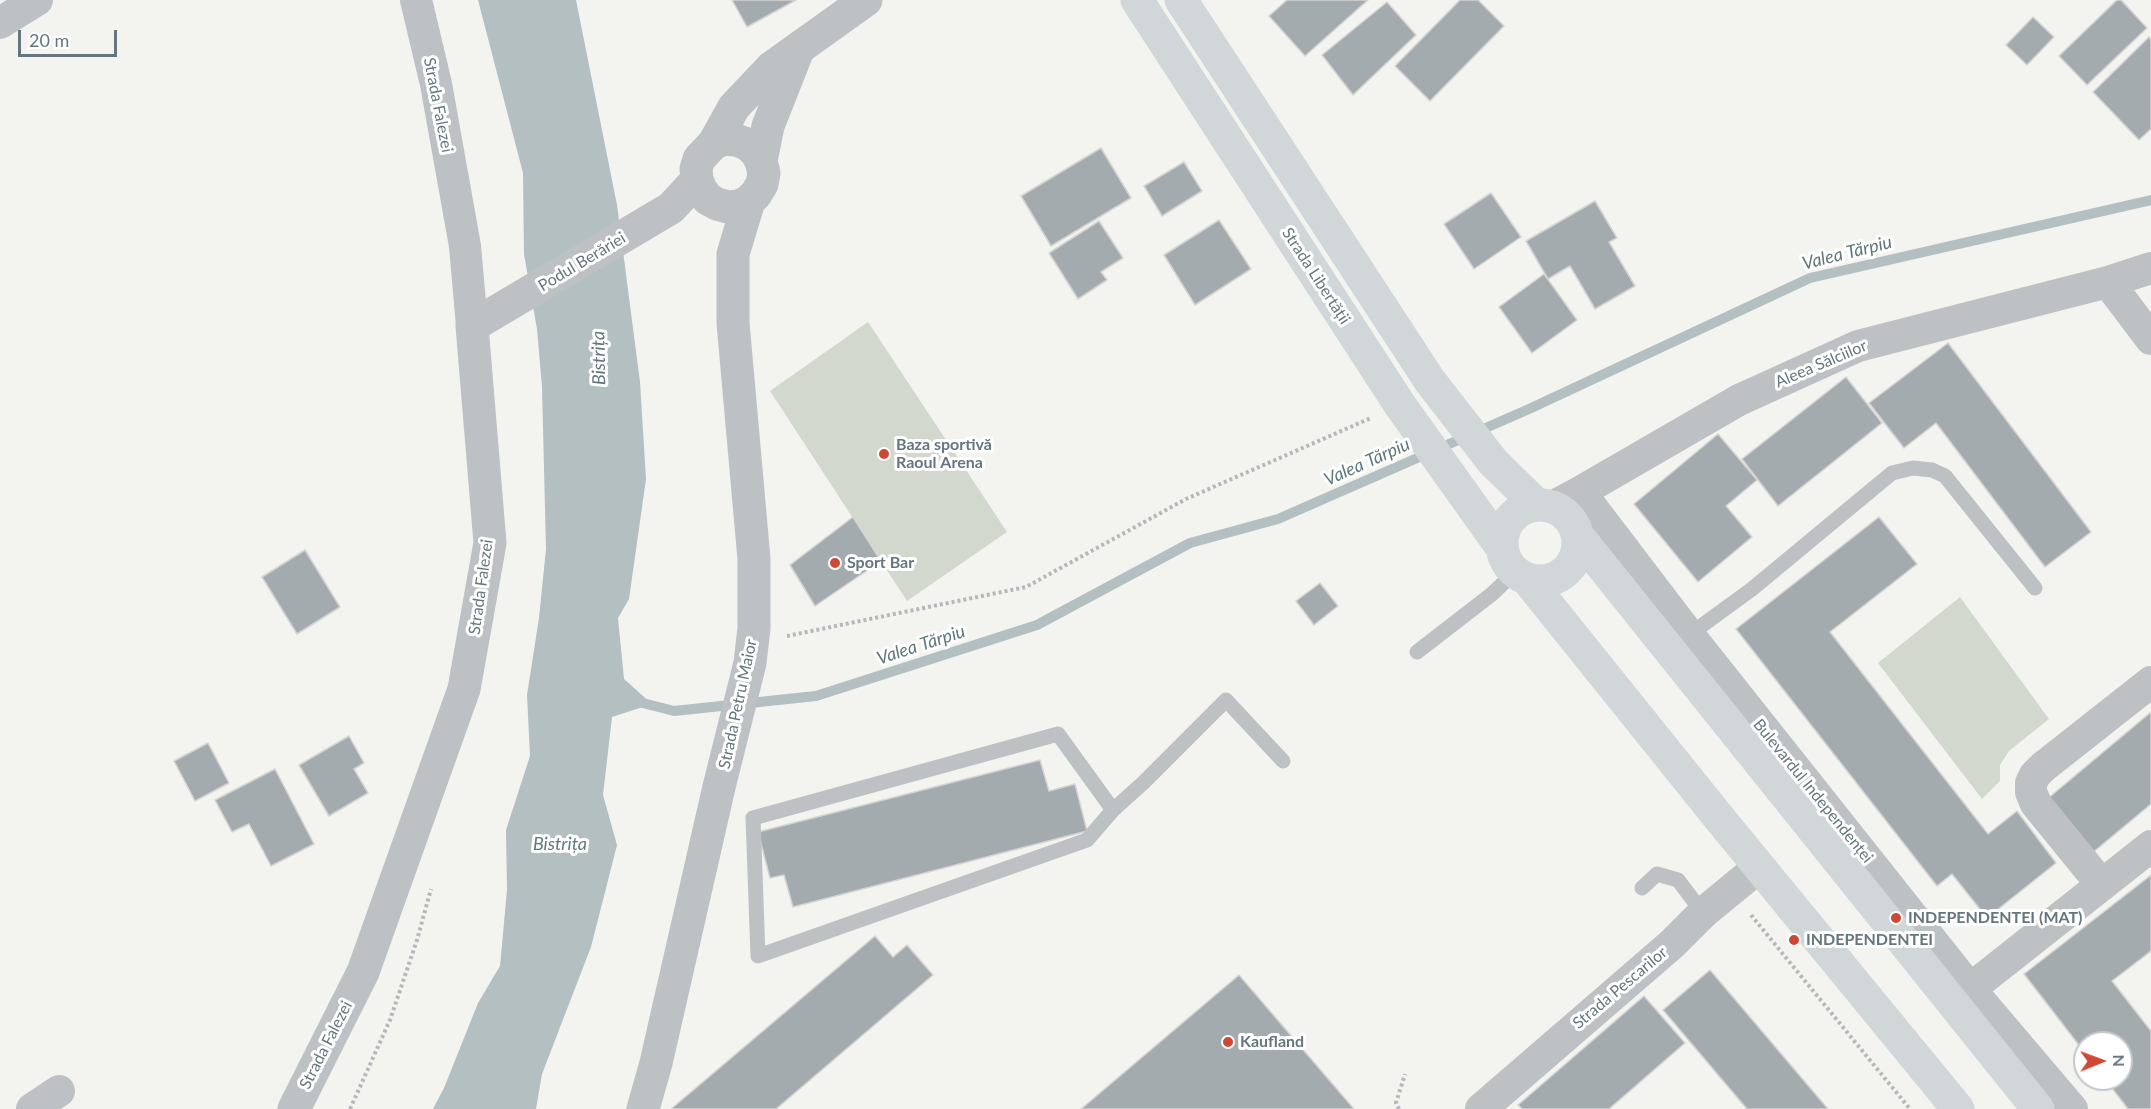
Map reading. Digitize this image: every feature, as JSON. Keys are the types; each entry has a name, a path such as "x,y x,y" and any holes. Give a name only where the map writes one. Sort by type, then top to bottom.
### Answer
{"main road":[{"name":"Strada Libertății","path":"1137,0 1408,417 1515,567"},
{"path":"1180,0 1430,381 1493,462 1544,506"},
{"path":"1544,506 1524,509 1512,517 1504,532 1515,567 1958,1109"},
{"name":"Bulevardul Independenței","path":"1544,506 1564,513 1573,524 1578,537 2038,1109"},
{"path":"1515,567 1540,582 1553,580 1565,573 1574,563 1578,550 1578,537"}],"street":[{"path":"0,23 37,0"},
{"name":"Strada Falezei","path":"294,1109 363,972 464,689 490,543 465,246 435,84 416,0"},
{"path":"714,143 736,140 747,144 756,152 761,161 764,172 762,184 749,201 739,206 728,207 707,194 696,169 699,159 714,143 734,107 771,68 866,0"},
{"path":"761,161 768,126 798,50"},
{"name":"Podul Berăriei","path":"472,326 666,211 707,194"},
{"name":"Strada Petru Maior","path":"707,194 733,254"},
{"name":"Strada Petru Maior","path":"643,1109 656,1063 719,786 750,663 754,628 754,560 733,323 733,254 749,201"},
{"name":"Aleea Sălciilor","path":"1581,492 1739,400 1858,346 2108,282 2151,268"},
{"path":"2108,282 2151,339"},
{"path":"1544,506 1581,492"},
{"name":"Bulevardul Independenței","path":"1581,492 1689,635 1970,989 2072,1109"},
{"path":"2102,885 2036,804 2031,792 2031,783 2043,767 2151,682"},
{"path":"1970,989 2151,846"},
{"name":"Strada Pescarilor","path":"1481,1109 1672,944 1703,913 1759,867"},
{"path":"32,1109 59,1091"}],"lane":[{"path":"1689,635 1752,589 1892,473 1913,468 1932,470 1945,477 2035,588"},
{"path":"1417,652 1492,594 1515,567"},
{"path":"1113,810 1058,735 753,818 758,956 1087,840 1113,810 1226,700 1283,761"},
{"path":"1642,888 1658,874 1678,880 1703,913"}],"path":[{"path":"786,637 1026,587 1186,500 1408,417"},
{"path":"1731,891 1910,1109"},
{"path":"1399,1109 1396,1103 1405,1074"}],"shaded area":[{"name":"Baza sportivă Raoul Arena","path":"868,322 1007,532 907,601 770,391"},
{"path":"1960,597 2049,719 2009,751 2000,765 2000,781 1982,799 1878,663"}],"water":[{"name":"Bistrița","path":"478,0 576,0 617,205 640,382 646,479 629,599 618,618 624,679 652,704 612,717 603,795 617,845 591,947 542,1074 536,1109 433,1109 444,1088 478,1003 500,966 507,890 506,830 530,756 527,695 539,618 546,549 542,387 537,329 524,254 523,173"}],"building":[{"path":"732,0 796,0 747,27"},
{"path":"1287,0 1368,0 1305,56 1269,16"},
{"path":"1460,0 1478,0 1504,26 1430,101 1395,66"},
{"path":"2117,0 2121,0 2147,28 2087,85 2059,56"},
{"path":"1387,2 1416,35 1353,95 1322,55"},
{"path":"2033,17 2054,37 2027,65 2006,45"},
{"path":"2149,37 2151,40 2151,129 2139,140 2093,92"},
{"path":"1101,148 1131,198 1051,246 1021,196"},
{"path":"1184,162 1202,191 1162,216 1144,186"},
{"path":"1491,193 1521,237 1474,269 1444,224"},
{"path":"1595,201 1617,238 1609,242 1635,286 1595,309 1570,266 1548,279 1526,241"},
{"path":"1219,220 1251,269 1195,305 1164,255"},
{"path":"1099,221 1123,258 1101,272 1107,280 1078,299 1049,253"},
{"path":"1544,274 1577,320 1532,353 1499,307"},
{"path":"1948,343 2091,532 2045,567 1936,423 1904,448 1869,403"},
{"path":"1846,377 1882,423 1778,506 1742,459"},
{"path":"1718,434 1757,480 1726,506 1752,537 1698,582 1634,504"},
{"name":"Sport Bar","path":"853,517 881,561 815,606 790,565"},
{"path":"1879,517 1917,564 1830,632 1988,834 2017,811 2056,863 1987,918 1952,874 1937,886 1736,629"},
{"path":"305,550 340,607 297,634 262,577"},
{"path":"1320,583 1338,606 1314,625 1296,601"},
{"path":"2151,712 2151,804 2091,854 2046,800"},
{"path":"349,736 364,763 354,769 368,793 329,816 299,765"},
{"path":"208,743 229,783 195,801 174,761"},
{"path":"1040,760 1049,791 1075,784 1087,831 793,907 784,875 770,878 758,832"},
{"path":"275,769 314,844 271,866 249,824 232,832 215,800"},
{"path":"2151,875 2151,951 2112,981 2151,1031 2151,1109 2128,1109 2114,1091 2133,1091 2133,1031 2073,1031 2073,1037 2024,974"},
{"path":"875,936 893,957 907,945 933,975 776,1109 671,1109"},
{"path":"1710,970 1828,1109 1747,1109 1663,1010"},
{"name":"Kaufland","path":"1239,975 1354,1109 1081,1109"},
{"path":"1644,996 1685,1043 1609,1109 1522,1109 1518,1105"}],"waterway":[{"name":"Valea Tărpiu","path":"635,701 674,711 816,696 1037,625 1190,543 1278,519 1529,409 1810,278 2151,200"}],"place":[{"name":"Baza sportivă Raoul Arena","path":"884,454"},
{"name":"Sport Bar","path":"835,563"},
{"name":"INDEPENDENTEI (MAT)","path":"1896,918"},
{"name":"INDEPENDENTEI","path":"1794,940"},
{"name":"Kaufland","path":"1228,1042"}]}
